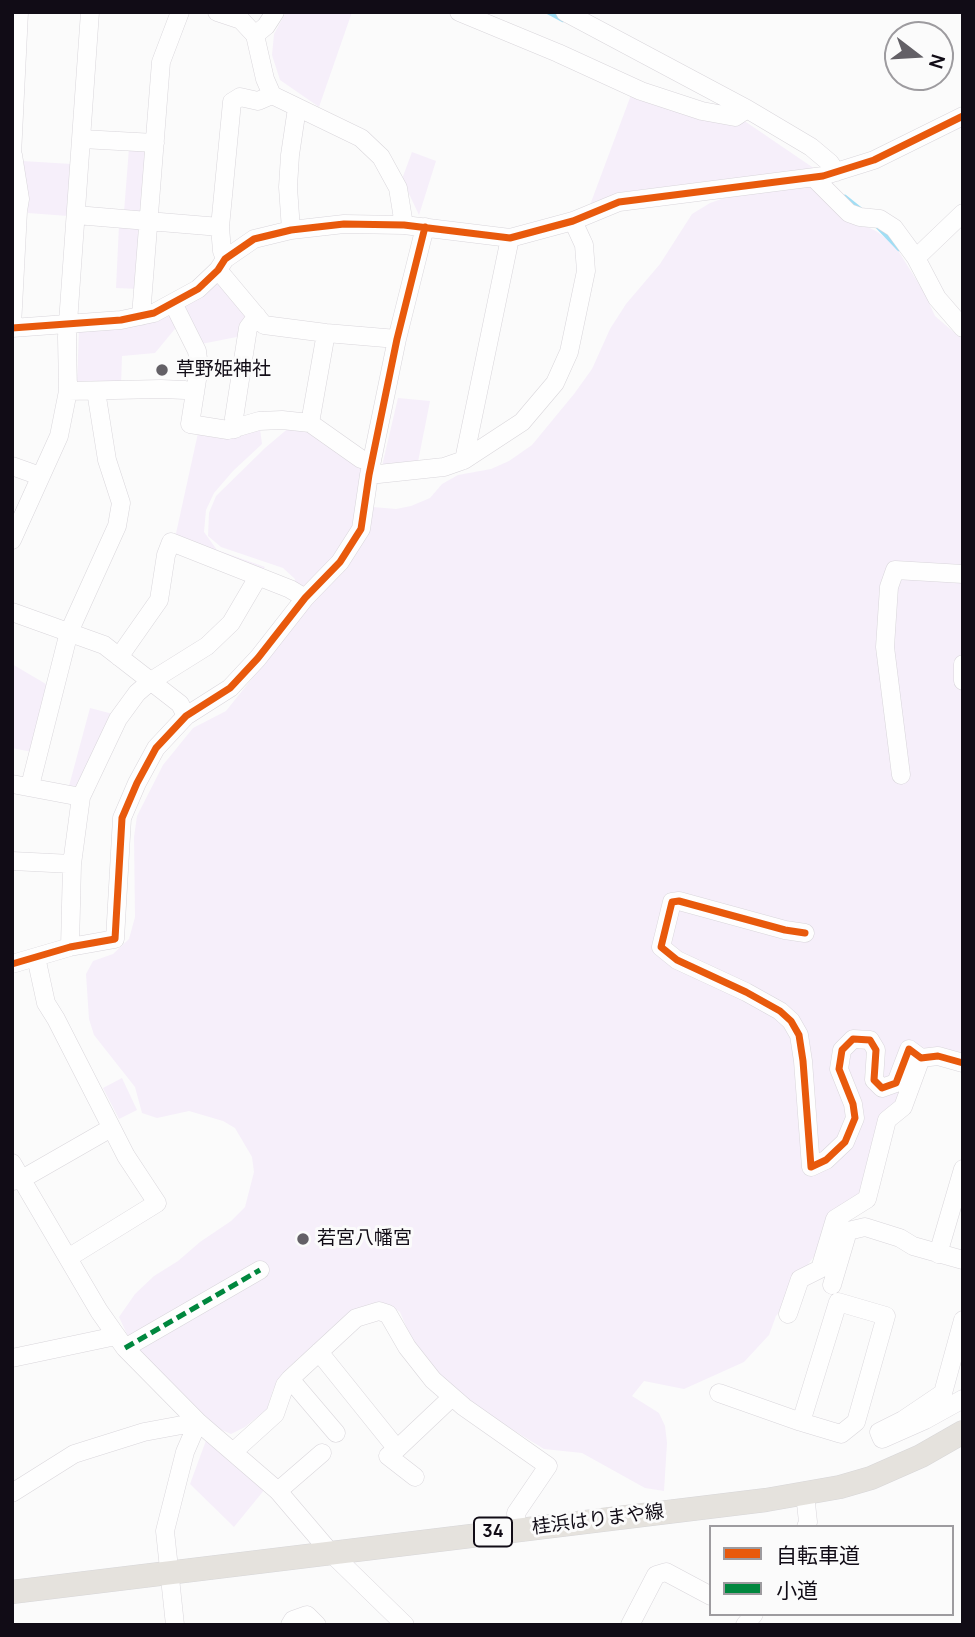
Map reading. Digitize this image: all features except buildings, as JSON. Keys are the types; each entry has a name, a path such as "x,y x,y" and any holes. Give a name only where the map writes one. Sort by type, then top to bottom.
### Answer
{"main road":[{"name":"桂浜はりまや線","path":"12,1592 805,1494 872,1478 921,1456 963,1432"}],"street":[{"path":"19,12 12,155 20,199 15,211 12,327 121,320 141,316 198,289 222,264 254,239 291,230 344,224 404,225 510,238 573,221 603,207 639,198 826,175 884,156 963,116"},
{"path":"12,540 59,436 68,391 68,323 90,12"},
{"path":"141,316 161,62 180,12"},
{"path":"217,12 241,20 255,35 265,79 272,95 361,138 381,157 398,188 404,225"},
{"path":"255,35 266,26 275,12"},
{"path":"459,12 558,53 641,92 702,111 735,117 747,109"},
{"path":"565,12 747,109 811,147 830,163 826,175 849,213 860,218 880,219 894,228 916,258 937,298 963,328"},
{"path":"272,95 258,102 240,97 232,102 220,227 222,264 264,325 397,339"},
{"path":"291,230 288,187 297,108"},
{"path":"82,139 155,143"},
{"path":"916,258 963,213"},
{"path":"76,215 220,227"},
{"path":"173,303 197,351 199,367 190,424 228,430 259,421 310,423 361,459 370,469 444,467 464,460 522,422 555,383 569,352 586,271 584,245 573,221"},
{"path":"12,964 70,947 114,939 122,818 156,748 186,716 230,688 258,658 305,598 340,562 361,529 370,469 397,339 425,227"},
{"path":"464,460 510,238"},
{"path":"235,429 234,418 248,328 257,316"},
{"path":"310,423 326,333"},
{"path":"68,391 161,389 195,393"},
{"path":"81,797 21,785 69,632 117,526 121,503 107,460 96,391"},
{"path":"12,466 40,475"},
{"path":"119,657 159,600 166,555 171,542 290,589 305,598"},
{"path":"901,775 885,648 889,587 895,570 963,574"},
{"path":"70,947 72,863 81,797 118,719 151,681 207,646 231,623 258,577"},
{"path":"12,612 104,645 180,704 186,716"},
{"path":"963,663 963,681"},
{"path":"12,861 72,863"},
{"path":"805,933 679,901 672,902 661,947 677,960 746,992 792,1021 799,1035 803,1061 811,1167 826,1160 845,1142 855,1118 853,1104 839,1069 842,1050 853,1039 870,1040 876,1050 874,1080 882,1088 896,1083 909,1049 921,1058 937,1056 963,1063"},
{"path":"36,957 46,1003 57,1019 126,1156 157,1203 68,1258"},
{"path":"788,1314 800,1279 820,1269 835,1219 867,1199 887,1120 903,1107 921,1058"},
{"path":"17,1180 111,1128"},
{"path":"12,1163 17,1180 120,1342 198,1422 278,1491 330,1552 404,1625"},
{"path":"938,1254 963,1169"},
{"path":"832,1285 848,1231 865,1227 938,1254 963,1260"},
{"path":"12,1358 120,1342 260,1270"},
{"path":"719,1393 801,1422 841,1434 856,1422 886,1316 838,1302 801,1422"},
{"path":"233,1452 275,1414 285,1385 290,1379 356,1318 379,1311 388,1314 407,1347 433,1380 452,1397 548,1466 516,1514 517,1529"},
{"path":"879,1432 903,1420 943,1393 963,1320"},
{"path":"319,1352 397,1449"},
{"path":"290,1379 336,1433"},
{"path":"415,1477 388,1456 452,1397"},
{"path":"856,1422 879,1432 882,1439 963,1399"},
{"path":"12,1493 74,1454 144,1432 198,1422"},
{"path":"175,1625 165,1531 185,1452 198,1422"},
{"path":"278,1491 322,1452"},
{"path":"805,1494 807,1525"},
{"path":"630,1625 656,1575 666,1572 709,1595"},
{"path":"290,1625 293,1620 307,1615 317,1625"}],"shaded area":[{"path":"286,12 352,12 319,107 280,80 272,55 274,34"},
{"path":"631,95 717,118 746,122 815,169 624,192 590,205"},
{"path":"129,148 149,150 145,214 124,212"},
{"path":"412,152 436,161 419,215 402,179"},
{"path":"22,161 72,164 68,216 28,213"},
{"path":"805,180 863,225 894,244 924,292 935,316 963,340 963,1052 944,1053 900,1089 877,1154 852,1209 809,1263 801,1284 776,1316 769,1335 744,1362 684,1389 644,1381 632,1396 659,1413 665,1426 667,1443 664,1491 645,1488 582,1453 544,1449 459,1397 420,1359 400,1312 391,1306 371,1306 300,1357 283,1373 273,1390 267,1409 245,1427 231,1434 215,1427 131,1343 119,1317 135,1294 154,1276 231,1221 245,1207 254,1172 252,1157 235,1128 223,1121 189,1111 157,1118 142,1113 135,1087 94,1035 89,1019 86,974 93,961 113,954 129,939 135,917 134,837 137,816 163,765 193,728 226,711 265,662 295,603 295,579 283,568 221,547 208,536 209,513 216,496 291,426 306,428 362,466 373,507 396,509 411,506 430,498 442,484 458,475 491,469 509,461 532,445 574,394 592,369 610,329 626,304 660,264 692,214 710,203 765,184"},
{"path":"119,225 142,227 139,289 116,288"},
{"path":"218,277 247,312 242,336 201,344 180,308"},
{"path":"171,310 179,324 155,353 122,356 121,386 77,385 79,329"},
{"path":"398,398 430,401 418,462 382,466"},
{"path":"260,429 262,444 214,493 206,510 204,532 217,550 265,567 258,577 175,538 198,433"},
{"path":"12,664 51,687 32,752 12,748"},
{"path":"90,708 113,714 79,787 69,786"},
{"path":"122,1078 137,1110 119,1119 103,1088"},
{"path":"208,1435 265,1489 234,1527 190,1484"}],"waterway":[{"path":"548,12 563,20"},
{"path":"845,197 860,209"},
{"path":"876,225 899,249"}],"marked path":[{"path":"125,1348 260,1270"}],"cycle path":[{"path":"12,328 121,320 154,313 198,289 218,270 225,259 254,239 291,230 344,224 404,225 510,238 573,221 619,202 823,176 874,160 963,116"},
{"path":"12,964 70,947 115,939 122,818 156,748 186,716 230,688 258,658 305,598 340,562 361,529 369,475 397,339 425,227"},
{"path":"805,933 679,901 672,902 661,947 677,960 746,992 780,1011 791,1021 799,1035 803,1061 811,1167 826,1160 845,1142 855,1118 853,1104 839,1069 842,1050 853,1039 870,1040 876,1050 874,1080 882,1088 896,1083 909,1049 921,1058 938,1056 963,1063"}],"place":[{"name":"草野姫神社","path":"162,370"},
{"name":"若宮八幡宮","path":"303,1239"}]}
